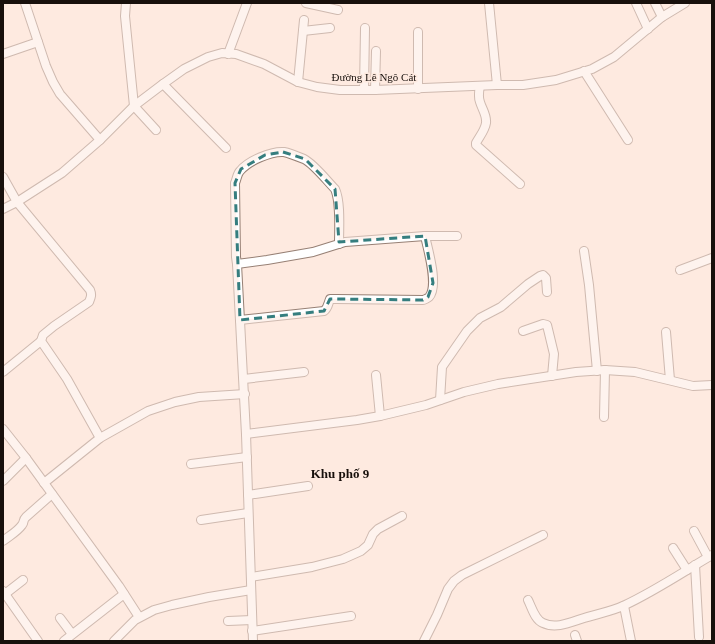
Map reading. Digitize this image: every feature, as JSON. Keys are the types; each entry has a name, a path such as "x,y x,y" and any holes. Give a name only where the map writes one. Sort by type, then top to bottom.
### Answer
{"street":[{"path":"25,3 46,66 53,82 60,94 100,140"},
{"path":"126,3 125,16 134,106 156,130"},
{"path":"228,54 247,3"},
{"path":"306,3 338,10"},
{"path":"489,3 496,85"},
{"path":"636,3 648,29"},
{"path":"655,3 662,17"},
{"name":"Đường Lê Ngô Cát","path":"3,209 17,202 62,173 100,140 134,106 184,69 208,57 222,53 236,54 264,64 298,82 318,88 375,90 523,85 556,80 592,69 614,57 662,17 681,4"},
{"path":"298,82 304,20"},
{"path":"303,31 330,28"},
{"path":"364,90 365,28"},
{"path":"418,32 418,89"},
{"path":"3,54 38,42"},
{"path":"375,90 376,51"},
{"path":"584,71 628,140"},
{"path":"163,84 226,148"},
{"path":"480,86 480,104 484,110 486,123 476,145 520,184"},
{"path":"253,641 250,590 251,577 245,394 236,257 235,183 238,173 252,161 265,155 283,152 305,159 335,189 337,193 339,244"},
{"path":"3,177 17,202 92,294 89,302 43,335 41,341 3,372"},
{"path":"237,264 313,252 345,242 425,236 457,236"},
{"path":"240,320 324,311 327,308 330,299 423,300 431,293 433,283 425,236"},
{"path":"584,251 601,371 604,417"},
{"path":"680,270 712,258"},
{"path":"440,400 442,367 467,331 480,318 501,307 528,284 540,276 543,275 546,278 547,292"},
{"path":"523,331 544,324 548,325 554,354 552,376"},
{"path":"666,332 670,380"},
{"path":"41,341 67,379 100,438"},
{"path":"244,379 304,372"},
{"path":"246,434 380,416 426,405 464,392 498,384 576,372 634,372 693,386 712,385"},
{"path":"376,375 380,416"},
{"path":"44,483 100,438 148,411 175,402 199,398 245,394"},
{"path":"3,429 26,458 119,586 139,617"},
{"path":"191,464 247,457"},
{"path":"3,481 26,458"},
{"path":"248,495 308,486"},
{"path":"3,541 23,525 24,519 52,494"},
{"path":"201,520 248,513"},
{"path":"251,577 312,567 343,559 361,551 368,545 373,534 378,529 402,516"},
{"path":"528,600 536,618 542,623 551,625 571,623 624,606 710,556 694,530"},
{"path":"424,641 448,589 454,581 462,575 543,535"},
{"path":"673,548 687,570"},
{"path":"695,565 699,637"},
{"path":"23,580 4,593 38,641"},
{"path":"114,641 139,617 154,610 209,596 250,590"},
{"path":"64,641 124,594"},
{"path":"624,606 631,641"},
{"path":"252,631 351,616"},
{"path":"60,618 72,634"},
{"path":"228,621 252,620"}],"highlighted area":[{"path":"283,152 305,159 335,189 339,242 425,236 433,283 428,297 423,300 330,299 324,311 240,320 235,183 241,169 265,155"}],"district":[{"name":"Khu phố 9","path":"340,473"}]}
